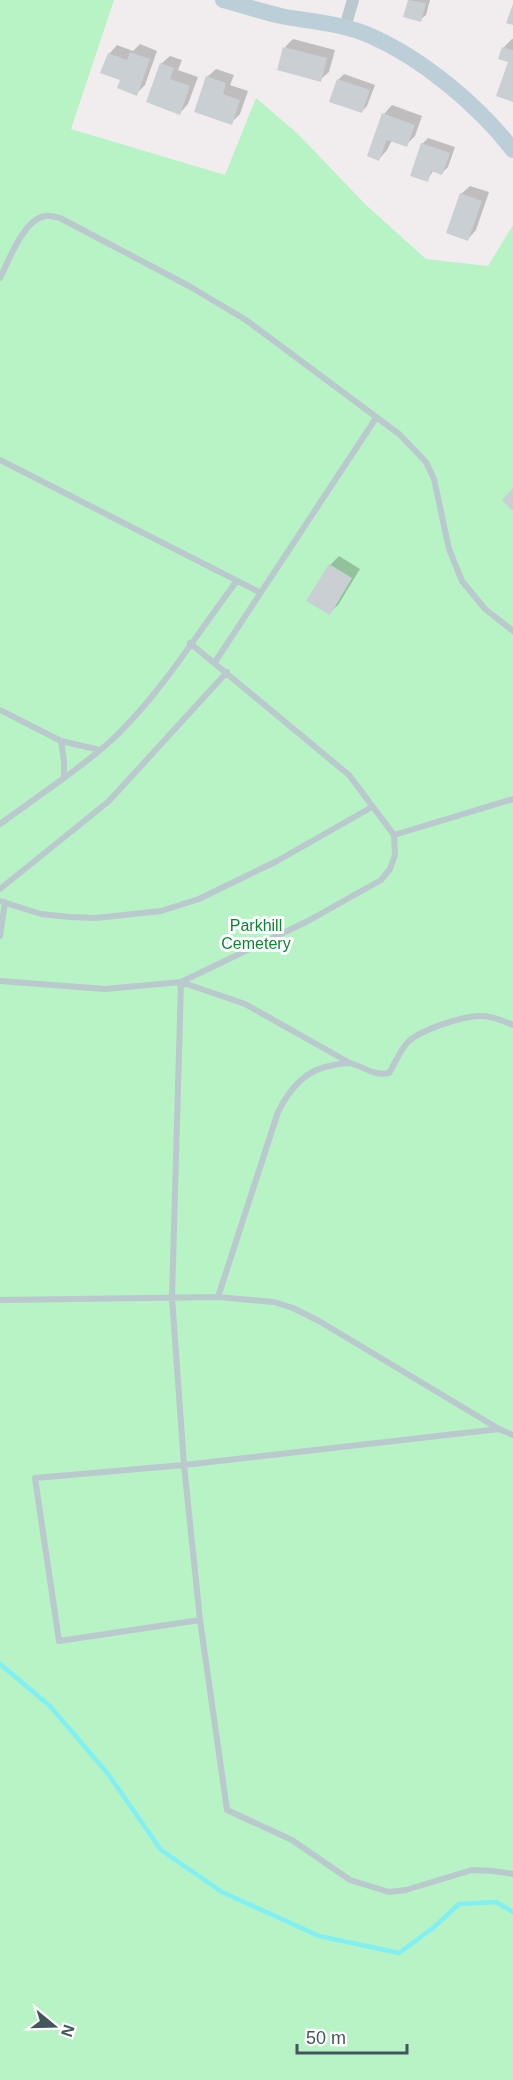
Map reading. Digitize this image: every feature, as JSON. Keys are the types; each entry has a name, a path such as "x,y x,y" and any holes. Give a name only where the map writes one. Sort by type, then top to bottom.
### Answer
{"street":[{"path":"223,0 279,16 345,27 398,50 476,108 513,150"},
{"path":"345,27 353,0"}],"lane":[{"path":"0,278 19,240 30,224 44,216 60,218 189,286 246,320 399,434 426,462 434,479 449,549 462,581 485,609 513,631"},
{"path":"215,662 259,592 376,418"},
{"path":"0,460 259,592"},
{"path":"0,824 100,750 130,721 236,582"},
{"path":"0,981 105,989 182,982 308,921 381,880 390,869 395,855 394,835 350,775 190,643"},
{"path":"0,889 109,801 227,672"},
{"path":"0,710 61,741 100,750"},
{"path":"61,741 64,778"},
{"path":"394,835 513,799"},
{"path":"0,936 2,901 41,914 70,917 119,916 161,911 199,899 277,861 372,807"},
{"path":"182,982 245,1004 350,1063 380,1075 389,1073 408,1042 420,1033 480,1016 493,1017 513,1025"},
{"path":"182,982 172,1298 184,1465 200,1620 226,1810 292,1840 350,1880 389,1892 406,1890 472,1870 513,1874"},
{"path":"218,1297 278,1112 285,1097 297,1082 322,1066 350,1063"},
{"path":"0,1300 218,1297 274,1302 293,1308 319,1321 499,1429 513,1435"},
{"path":"200,1620 59,1641 35,1478 184,1465 499,1429"}],"green space":[{"name":"Parkhill Cemetery","path":"0,0 114,0 71,129 225,175 256,98 298,134 366,205 426,259 488,266 513,225 513,2080 0,2080"}],"building":[{"path":"408,0 426,3 421,22 403,17"},
{"path":"513,4 513,25 506,23"},
{"path":"283,47 327,58 321,82 277,70"},
{"path":"502,47 513,50 513,102 496,96 508,62 498,59"},
{"path":"130,52 150,59 137,96 117,88 120,80 100,73 108,53 127,60"},
{"path":"160,63 174,68 170,79 190,86 180,115 146,102"},
{"path":"206,76 226,83 223,94 240,100 232,125 194,112"},
{"path":"337,79 370,90 362,113 329,102"},
{"path":"382,113 415,125 407,147 387,140 379,161 367,156"},
{"path":"421,143 450,153 442,175 431,171 428,182 410,176"},
{"path":"460,193 482,201 468,241 446,233"},
{"path":"513,488 513,511 502,500"},
{"path":"329,564 352,578 330,615 306,601"}],"waterway":[{"path":"0,1664 50,1706 108,1774 161,1850 222,1892 319,1936 399,1953 433,1928 459,1904 496,1902 513,1912"}]}
